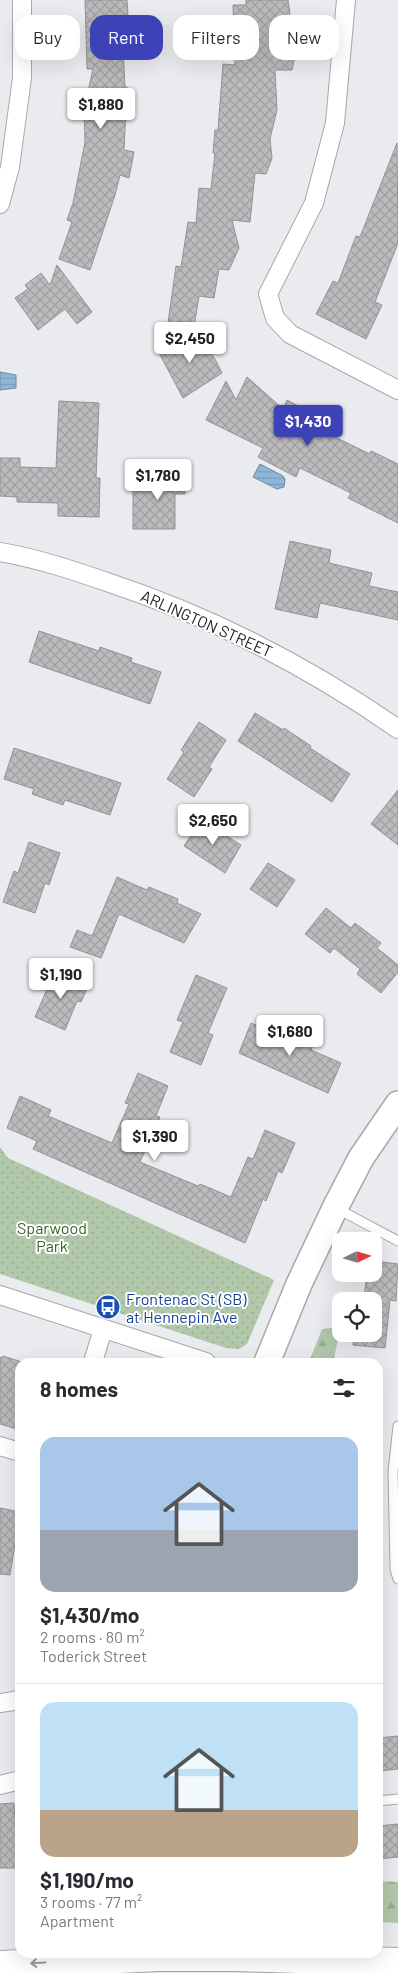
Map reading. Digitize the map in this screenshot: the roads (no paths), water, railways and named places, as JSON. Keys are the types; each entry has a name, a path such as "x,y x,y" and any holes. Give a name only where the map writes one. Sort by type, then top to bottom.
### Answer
{"main road":[{"path":"0,1966 133,1958"},
{"path":"157,1958 200,1964 398,1962"}],"street":[{"path":"0,204 10,168 22,78 22,0"},
{"path":"346,0 336,123 314,204 268,294 275,318 290,334 398,390"},
{"name":"ARLINGTON STREET","path":"0,552 29,558 131,590 223,627 293,662 352,697 398,729"},
{"path":"269,1358 299,1284 335,1208 361,1158 398,1104"},
{"path":"0,1295 194,1358"},
{"path":"94,1358 103,1329"},
{"path":"0,1446 15,1450"},
{"path":"0,1703 15,1701"},
{"path":"0,1784 15,1781"}],"lane":[{"path":"335,1208 398,1241"},
{"path":"398,1426 396,1471 396,1569 398,1579"},
{"path":"383,1800 398,1799"}],"water":[{"path":"0,372 16,375 16,388 0,390"},
{"path":"260,464 283,476 285,479 284,487 277,489 253,477"}],"place":[{"name":"Frontenac St (SB) at Hennepin Ave","path":"108,1307"}],"park label":[{"name":"Sparwood Park","path":"52,1236"}]}
